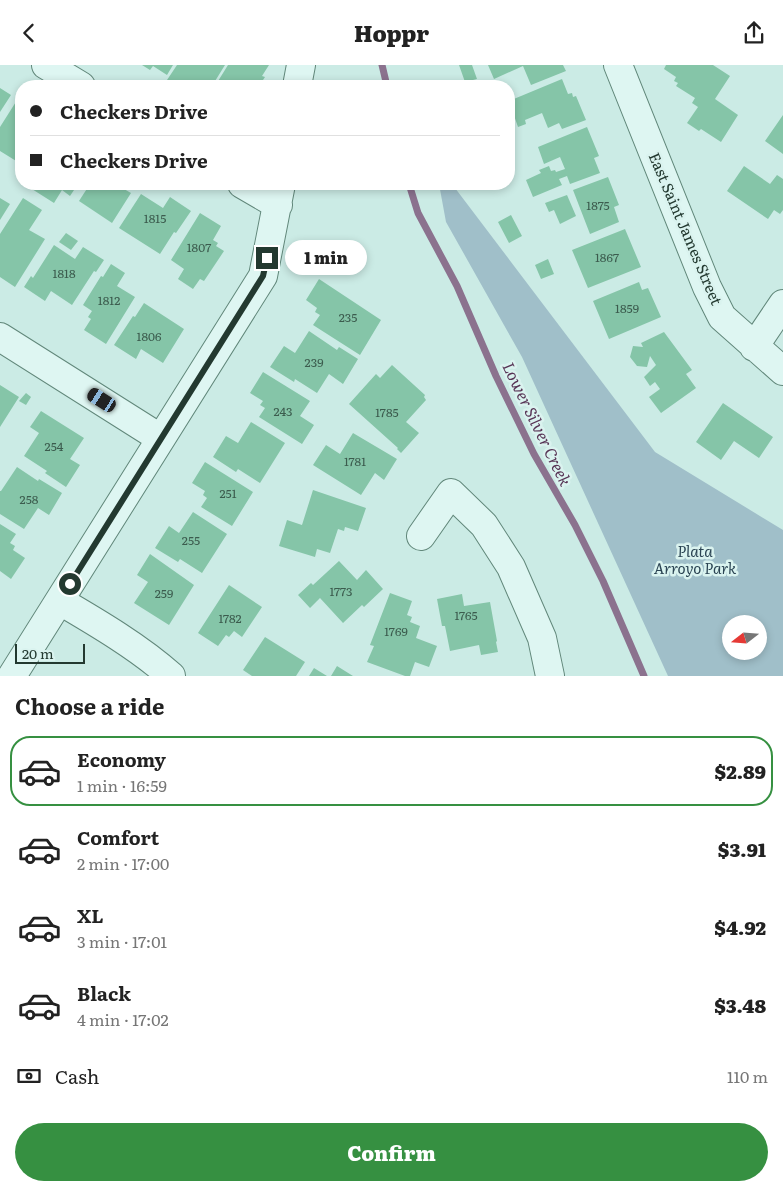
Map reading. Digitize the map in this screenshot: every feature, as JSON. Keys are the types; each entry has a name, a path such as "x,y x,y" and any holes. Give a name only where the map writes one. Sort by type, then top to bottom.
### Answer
{"street":[{"path":"46,65 71,80"},
{"path":"298,80 301,65"},
{"name":"East Saint James Street","path":"618,65 707,287 722,317 783,371"},
{"path":"12,676 263,276 280,195 263,190"},
{"path":"754,347 783,304"},
{"path":"0,337 160,438"},
{"path":"421,536 451,493 484,525 511,567 542,638 550,676"},
{"path":"60,601 85,615 171,676"}],"green space":[{"name":"Plata Arroyo Park","path":"440,190 457,190 655,452 783,530 783,676 668,676 522,357 446,222"}],"building":[{"path":"142,65 173,65 167,75 153,66 150,70"},
{"path":"177,65 225,65 216,80 167,80"},
{"path":"228,65 269,65 262,76 265,77 263,80 219,80"},
{"path":"459,65 472,65 477,79 464,80"},
{"path":"488,65 563,65 566,71 531,85 523,66 494,79"},
{"path":"666,65 713,65 730,76 715,99 738,115 721,142 701,129 699,131 687,123 698,107 692,103 695,98 676,86 678,83 674,81 676,77 664,69"},
{"path":"562,79 568,94 572,93 573,97 576,96 586,120 562,129 559,123 548,128 542,113 525,120 526,124 518,127 515,118 515,99"},
{"path":"0,88 11,95 0,112"},
{"path":"15,103 15,160 0,151 0,127"},
{"path":"783,115 783,154 765,141"},
{"path":"587,127 599,156 594,158 600,173 570,184 567,176 559,179 562,185 533,197 526,180 541,173 539,170 549,166 551,171 555,170 556,172 565,169 560,157 544,164 538,147"},
{"path":"744,166 770,184 777,175 783,179 783,210 780,214 774,210 768,219 727,191"},
{"path":"608,177 619,205 614,207 619,222 590,234 573,190"},
{"path":"33,190 62,190 54,203"},
{"path":"62,190 74,190 70,196"},
{"path":"86,190 126,190 131,193 112,223 79,201"},
{"path":"141,194 163,208 170,197 191,211 176,233 174,232 160,254 119,228"},
{"path":"567,195 576,216 560,224 554,210 549,212 545,203"},
{"path":"0,198 10,204 0,220"},
{"path":"23,198 42,210 29,230 45,239 15,287 0,277 0,234"},
{"path":"200,213 221,226 213,240 218,243 216,246 224,251 204,281 200,279 193,289 178,279 184,269 171,260"},
{"path":"511,215 522,236 509,243 498,222"},
{"path":"625,229 641,267 588,288 572,250"},
{"path":"66,233 78,241 71,250 59,242"},
{"path":"54,245 75,259 83,247 104,260 96,272 94,271 72,305 51,291 45,301 24,287 31,276 33,278"},
{"path":"548,259 554,274 541,279 535,265"},
{"path":"111,264 125,273 117,286 135,297 106,344 84,330 91,319 88,317 92,311 83,305"},
{"path":"319,279 381,320 360,355 313,325 320,315 315,312 317,308 306,300"},
{"path":"639,282 642,290 648,288 661,317 609,339 593,301"},
{"path":"144,303 184,329 163,363 141,349 136,359 114,345"},
{"path":"309,331 337,350 339,347 358,359 343,384 329,374 317,393 295,379 294,382 270,367 284,346 295,353"},
{"path":"664,332 692,370 686,374 696,388 661,413 649,397 660,389 655,382 650,386 644,377 656,365 650,356 647,367 637,366 630,357 633,346 643,347 641,343"},
{"path":"392,365 425,395 426,400 406,422 419,433 401,453 398,448 349,404 376,374 380,378"},
{"path":"263,372 310,401 300,416 314,425 302,444 259,417 265,408 260,405 263,401 250,393"},
{"path":"0,385 19,397 0,427"},
{"path":"26,393 31,397 26,405 19,401"},
{"path":"723,403 773,437 759,458 734,441 721,460 696,442"},
{"path":"41,411 84,438 70,459 80,465 66,487 45,473 47,471 24,456 39,433 30,427"},
{"path":"251,422 285,443 260,483 238,469 236,472 213,457 226,436 238,443"},
{"path":"353,433 397,459 384,480 375,473 361,495 313,465 326,445 340,454"},
{"path":"205,462 253,492 232,526 201,507 207,498 203,495 205,491 192,483"},
{"path":"17,467 38,481 39,479 62,493 49,515 38,508 24,529 0,514 0,491"},
{"path":"313,490 366,508 358,531 345,527 344,531 338,529 330,553 317,549 315,557 279,546 287,520 302,525"},
{"path":"193,512 227,534 202,573 180,559 178,562 155,548 169,526 179,533"},
{"path":"0,524 16,534 10,543 15,546 13,550 25,558 11,579 0,571"},
{"path":"150,554 194,585 169,625 134,603 148,582 137,575"},
{"path":"339,561 357,580 366,570 383,589 343,623 320,598 310,608 298,595 311,583 313,585"},
{"path":"229,585 262,607 242,637 234,631 229,637 226,635 218,646 198,633"},
{"path":"390,593 412,601 407,615 412,617 410,622 420,626 416,638 437,646 429,667 415,662 410,676 405,676 367,662 374,646 370,645"},
{"path":"462,594 464,606 490,602 498,652 481,655 479,645 450,651 445,626 442,626 437,599"},
{"path":"265,637 305,662 296,676 252,676 243,670"},
{"path":"337,666 353,676 331,676"},
{"path":"314,668 327,676 309,676"}],"waterway":[{"name":"Lower Silver Creek","path":"382,65 386,80"},
{"name":"Lower Silver Creek","path":"411,190 418,213 457,286 496,376 534,454 575,525 603,581 644,676"}],"route":[{"path":"70,584 263,276 267,258"}]}
